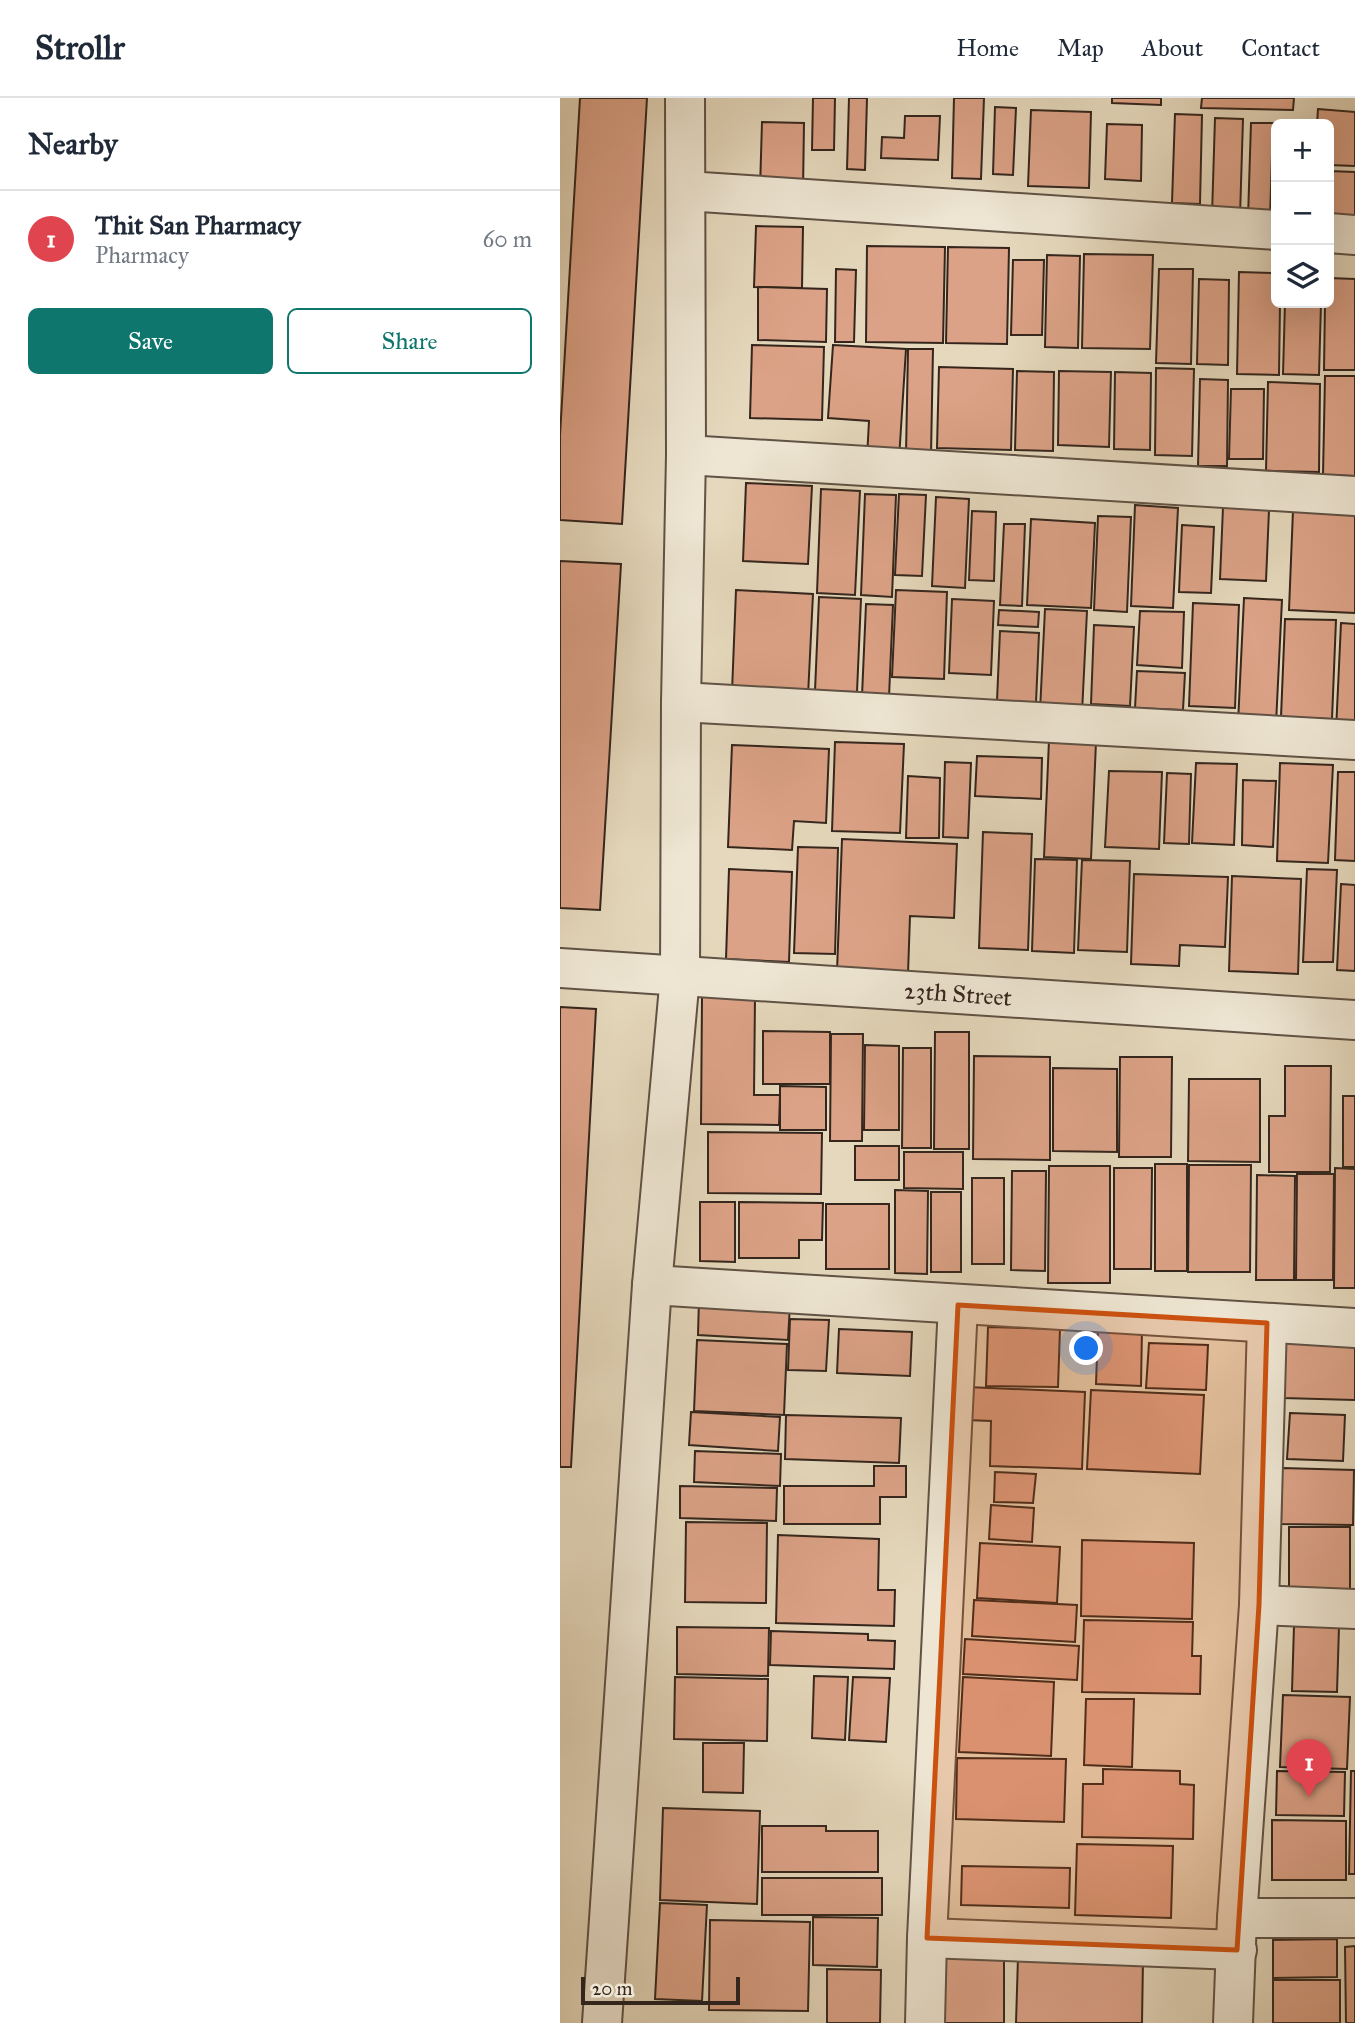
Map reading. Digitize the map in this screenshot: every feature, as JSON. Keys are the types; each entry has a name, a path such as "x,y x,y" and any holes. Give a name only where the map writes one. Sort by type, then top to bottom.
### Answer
{"street":[{"path":"602,2023 652,1285 680,976 681,702 686,455 685,98"},
{"path":"686,191 1271,230"},
{"path":"1334,233 1355,235"},
{"path":"686,455 1355,496"},
{"path":"681,702 1355,740"},
{"name":"23th Street","path":"560,968 1355,1020"},
{"path":"652,1285 1355,1328"},
{"path":"925,2023 926,1938 958,1305"},
{"path":"1233,2023 1259,1605 1267,1323"},
{"path":"1259,1605 1355,1609"},
{"path":"926,1938 1237,1934 1355,1918"}],"highlighted area":[{"path":"958,1305 1267,1323 1259,1605 1237,1950 927,1938"}],"building":[{"path":"580,98 647,98 622,524 560,520 560,435"},
{"path":"813,98 835,98 834,150 812,150"},
{"path":"849,98 867,98 865,170 847,169"},
{"path":"954,98 984,98 981,179 952,178"},
{"path":"1112,98 1161,98 1161,105 1112,103"},
{"path":"1202,98 1294,98 1293,110 1201,108"},
{"path":"995,107 1016,108 1013,175 993,174"},
{"path":"1318,109 1355,112 1355,166 1334,165 1334,119 1317,119"},
{"path":"1031,110 1091,112 1089,188 1028,186"},
{"path":"1175,114 1202,115 1200,204 1172,203"},
{"path":"905,116 940,116 938,160 881,158 882,137 904,138"},
{"path":"1215,118 1243,119 1240,216 1212,215"},
{"path":"762,122 804,123 803,190 760,189"},
{"path":"1251,123 1271,123 1270,218 1248,218"},
{"path":"1107,124 1142,125 1141,181 1105,179"},
{"path":"1334,171 1355,172 1355,225 1334,224"},
{"path":"756,226 803,227 802,288 754,287"},
{"path":"867,246 945,247 943,343 866,342"},
{"path":"948,247 1009,248 1007,344 946,343"},
{"path":"1084,254 1153,255 1150,349 1082,348"},
{"path":"1047,255 1080,256 1078,348 1045,347"},
{"path":"1013,260 1044,260 1042,335 1011,335"},
{"path":"836,269 856,270 854,342 835,342"},
{"path":"1159,269 1193,269 1191,364 1156,363"},
{"path":"1239,272 1271,273 1271,308 1280,308 1279,375 1237,374"},
{"path":"1334,278 1355,279 1355,370 1324,370 1325,308 1334,308"},
{"path":"1199,279 1229,280 1228,365 1197,364"},
{"path":"758,287 827,289 826,342 758,340"},
{"path":"1285,308 1321,308 1319,375 1283,374"},
{"path":"752,345 824,347 822,420 750,418"},
{"path":"833,345 906,349 899,459 867,458 869,421 828,418"},
{"path":"908,349 933,349 931,455 906,454"},
{"path":"939,367 1013,369 1011,450 937,448"},
{"path":"1156,368 1194,369 1192,456 1155,455"},
{"path":"1017,371 1054,372 1053,451 1015,450"},
{"path":"1059,371 1111,372 1109,447 1058,445"},
{"path":"1115,372 1151,373 1150,450 1114,449"},
{"path":"1325,376 1355,376 1355,476 1323,475"},
{"path":"1200,379 1228,380 1227,466 1198,466"},
{"path":"1268,382 1320,384 1319,472 1266,471"},
{"path":"1231,389 1264,389 1263,459 1229,459"},
{"path":"746,483 812,486 808,564 743,561"},
{"path":"821,489 860,491 855,595 817,593"},
{"path":"865,494 896,495 892,597 861,595"},
{"path":"899,494 926,495 922,576 895,575"},
{"path":"936,497 969,499 965,588 932,586"},
{"path":"1135,505 1178,508 1173,608 1131,606"},
{"path":"1223,507 1269,510 1266,581 1220,579"},
{"path":"1293,510 1355,513 1355,613 1289,610"},
{"path":"972,511 996,512 994,581 969,580"},
{"path":"1098,516 1131,517 1127,612 1094,610"},
{"path":"1031,519 1095,523 1091,608 1027,605"},
{"path":"1004,524 1025,524 1022,606 1000,605"},
{"path":"1182,525 1214,527 1211,593 1179,592"},
{"path":"560,561 621,564 600,910 560,908"},
{"path":"736,590 813,594 808,696 732,692"},
{"path":"896,590 947,592 944,679 892,677"},
{"path":"819,597 861,599 857,692 815,691"},
{"path":"1244,598 1282,600 1276,724 1238,723"},
{"path":"952,599 994,601 991,675 949,673"},
{"path":"1193,603 1239,605 1235,708 1189,706"},
{"path":"866,604 893,605 889,697 862,696"},
{"path":"1045,609 1087,611 1082,713 1040,711"},
{"path":"999,610 1039,612 1038,627 998,625"},
{"path":"1140,611 1184,612 1182,668 1137,665"},
{"path":"1285,619 1336,620 1332,719 1281,717"},
{"path":"1341,623 1355,624 1355,732 1336,731"},
{"path":"1094,625 1134,627 1130,706 1091,704"},
{"path":"1000,631 1039,633 1036,703 997,701"},
{"path":"1137,671 1185,673 1183,710 1135,708"},
{"path":"1049,740 1096,742 1091,859 1044,857"},
{"path":"835,742 904,744 900,833 832,831"},
{"path":"732,745 829,749 826,823 794,821 792,850 728,847"},
{"path":"977,756 1042,758 1041,799 975,796"},
{"path":"945,762 971,763 968,838 943,837"},
{"path":"1196,763 1237,764 1234,845 1192,843"},
{"path":"1280,763 1333,765 1328,863 1277,861"},
{"path":"1109,771 1162,772 1159,849 1105,847"},
{"path":"1338,772 1355,772 1355,861 1335,860"},
{"path":"1167,773 1191,774 1189,844 1164,843"},
{"path":"908,776 940,778 939,838 906,838"},
{"path":"1243,780 1276,781 1273,847 1242,845"},
{"path":"983,832 1032,834 1028,950 979,948"},
{"path":"842,839 957,844 954,918 910,916 908,974 837,971"},
{"path":"798,847 838,848 835,954 794,953"},
{"path":"1035,859 1077,860 1074,953 1032,951"},
{"path":"1082,860 1130,861 1127,952 1078,950"},
{"path":"729,869 792,872 789,962 726,959"},
{"path":"1307,869 1337,870 1333,962 1303,962"},
{"path":"1134,874 1228,877 1225,947 1180,945 1179,966 1131,964"},
{"path":"1232,876 1301,879 1298,974 1229,971"},
{"path":"1341,884 1355,885 1355,971 1337,970"},
{"path":"702,997 755,997 754,1095 780,1095 779,1125 701,1124"},
{"path":"560,1007 596,1009 571,1467 560,1467"},
{"path":"763,1031 830,1032 830,1084 763,1084"},
{"path":"935,1032 969,1032 969,1149 934,1149"},
{"path":"831,1034 863,1034 862,1141 830,1141"},
{"path":"865,1045 899,1046 899,1130 864,1130"},
{"path":"903,1048 931,1048 931,1148 902,1148"},
{"path":"974,1056 1050,1057 1050,1160 973,1159"},
{"path":"1120,1057 1172,1057 1171,1157 1119,1157"},
{"path":"1285,1066 1331,1066 1330,1172 1269,1172 1269,1116 1285,1116"},
{"path":"1053,1068 1117,1069 1117,1152 1053,1151"},
{"path":"1189,1079 1260,1079 1260,1162 1188,1161"},
{"path":"780,1086 826,1087 826,1130 780,1130"},
{"path":"1343,1096 1355,1096 1355,1167 1343,1167"},
{"path":"708,1132 822,1133 821,1194 708,1193"},
{"path":"855,1146 899,1146 899,1180 855,1180"},
{"path":"904,1152 963,1152 963,1189 904,1188"},
{"path":"1155,1164 1187,1164 1187,1271 1155,1271"},
{"path":"1189,1165 1251,1165 1250,1272 1188,1272"},
{"path":"1049,1166 1110,1166 1110,1283 1048,1283"},
{"path":"1114,1168 1152,1168 1151,1269 1114,1269"},
{"path":"1335,1168 1355,1169 1355,1288 1334,1288"},
{"path":"1012,1171 1046,1171 1045,1271 1011,1270"},
{"path":"1297,1174 1334,1174 1333,1280 1296,1280"},
{"path":"1257,1175 1295,1176 1294,1280 1256,1280"},
{"path":"972,1178 1004,1178 1004,1264 972,1264"},
{"path":"895,1190 928,1191 927,1274 895,1273"},
{"path":"931,1192 961,1192 961,1272 931,1272"},
{"path":"700,1202 735,1202 735,1262 700,1261"},
{"path":"739,1202 823,1203 822,1240 799,1240 799,1258 739,1258"},
{"path":"826,1204 889,1204 889,1269 826,1269"},
{"path":"699,1299 790,1304 788,1340 698,1335"},
{"path":"790,1319 829,1320 826,1371 788,1370"},
{"path":"988,1327 1060,1329 1058,1387 986,1386"},
{"path":"1098,1327 1142,1328 1141,1386 1096,1384"},
{"path":"839,1329 912,1332 910,1376 837,1373"},
{"path":"1284,1334 1355,1337 1355,1400 1283,1398"},
{"path":"697,1340 787,1344 784,1415 694,1411"},
{"path":"1149,1343 1208,1345 1206,1390 1146,1388"},
{"path":"967,1387 1085,1392 1082,1469 990,1466 991,1421 966,1420"},
{"path":"1091,1390 1204,1395 1200,1474 1087,1469"},
{"path":"691,1412 780,1417 778,1451 689,1445"},
{"path":"1290,1413 1345,1415 1343,1461 1287,1459"},
{"path":"786,1415 901,1418 899,1463 785,1459"},
{"path":"695,1451 781,1454 780,1486 694,1482"},
{"path":"874,1466 906,1466 906,1497 880,1497 880,1524 784,1524 784,1486 874,1486"},
{"path":"1282,1468 1354,1470 1353,1525 1281,1524"},
{"path":"995,1472 1036,1474 1033,1503 994,1502"},
{"path":"680,1486 777,1488 776,1521 680,1518"},
{"path":"991,1505 1034,1508 1032,1542 989,1539"},
{"path":"686,1522 767,1523 766,1603 685,1602"},
{"path":"1289,1527 1350,1527 1350,1590 1289,1590"},
{"path":"778,1535 879,1539 878,1590 895,1590 894,1626 776,1623"},
{"path":"1082,1540 1194,1543 1192,1619 1081,1616"},
{"path":"980,1543 1060,1547 1057,1603 977,1598"},
{"path":"974,1600 1077,1605 1075,1642 972,1636"},
{"path":"1084,1620 1193,1622 1192,1656 1201,1656 1200,1694 1082,1692"},
{"path":"1294,1626 1339,1627 1337,1692 1292,1691"},
{"path":"677,1627 769,1628 768,1676 677,1674"},
{"path":"771,1631 868,1634 868,1640 895,1641 894,1669 770,1665"},
{"path":"965,1639 1079,1646 1077,1680 963,1674"},
{"path":"814,1676 848,1677 845,1740 812,1738"},
{"path":"675,1677 768,1679 767,1741 674,1739"},
{"path":"853,1677 890,1678 886,1742 849,1740"},
{"path":"963,1677 1054,1682 1051,1756 959,1752"},
{"path":"1283,1695 1350,1697 1347,1769 1280,1767"},
{"path":"1086,1699 1134,1699 1132,1767 1084,1765"},
{"path":"703,1743 744,1743 743,1793 703,1792"},
{"path":"957,1758 1066,1759 1064,1822 956,1819"},
{"path":"1103,1769 1180,1771 1180,1784 1194,1785 1193,1839 1082,1837 1083,1784 1103,1784"},
{"path":"1277,1771 1345,1772 1344,1816 1276,1815"},
{"path":"1351,1771 1355,1771 1355,1874 1349,1874"},
{"path":"663,1808 760,1811 757,1904 660,1900"},
{"path":"1272,1820 1346,1821 1346,1880 1272,1880"},
{"path":"762,1826 826,1826 826,1831 878,1831 878,1872 762,1872"},
{"path":"1077,1844 1173,1846 1171,1918 1075,1915"},
{"path":"962,1866 1070,1868 1069,1908 961,1905"},
{"path":"762,1878 882,1878 882,1915 762,1915"},
{"path":"660,1903 707,1905 702,2001 655,1999"},
{"path":"813,1917 878,1918 877,1967 813,1965"},
{"path":"710,1920 810,1922 808,2011 709,2010"},
{"path":"1337,1939 1337,1977 1273,1978 1273,1940"},
{"path":"940,1946 1004,1947 1004,2023 939,2023"},
{"path":"1355,1946 1355,2023 1346,2023 1345,1947"},
{"path":"1018,1957 1143,1959 1142,2023 1016,2023"},
{"path":"827,1969 881,1970 880,2023 827,2023"},
{"path":"1273,1980 1340,1980 1340,2023 1273,2023"}],"place":[{"name":"Thit San Pharmacy","path":"1309,1797"}]}
